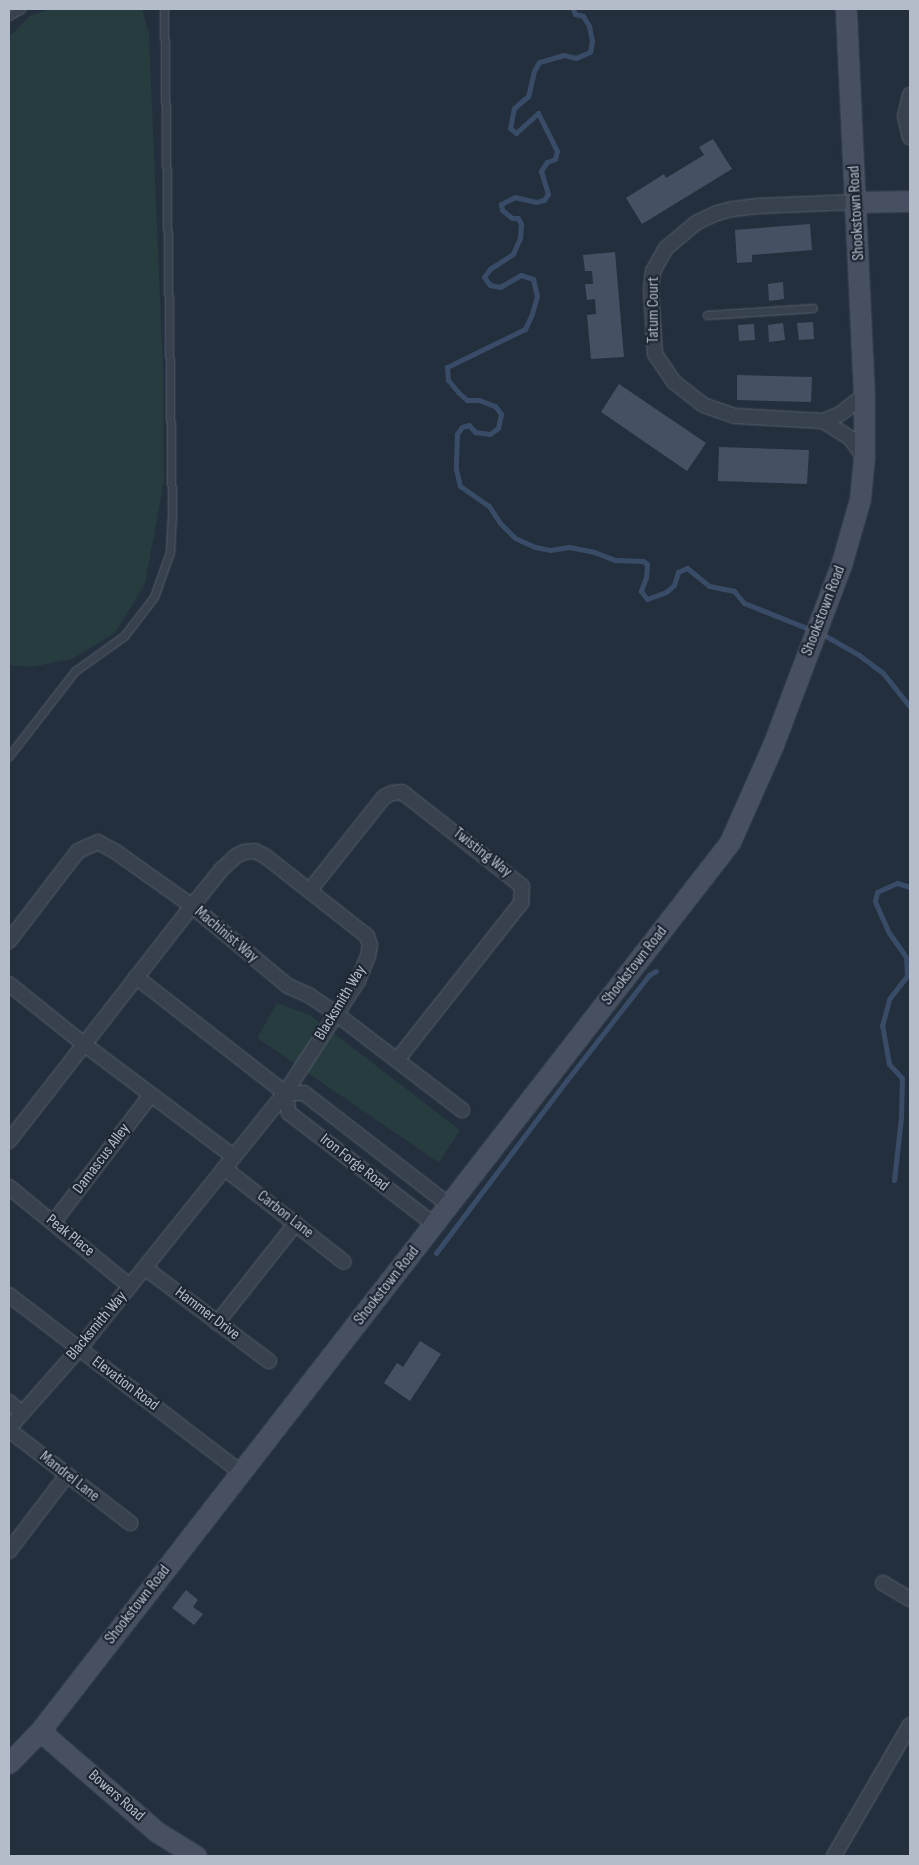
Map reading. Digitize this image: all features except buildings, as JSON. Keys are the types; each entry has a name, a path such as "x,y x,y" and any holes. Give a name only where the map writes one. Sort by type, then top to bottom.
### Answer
{"street":[{"name":"Shookstown Road","path":"9,1763 40,1731 242,1473 730,842 773,745 842,562 860,499 864,458 864,395 846,9"},
{"path":"910,95 906,116 910,137"},
{"path":"856,202 910,201"},
{"name":"Tatum Court","path":"856,202 758,206 717,213 696,223 666,248 655,266 651,289 655,354 674,382 703,406 735,416 823,421 840,414 864,395"},
{"name":"Tatum Court","path":"823,421 850,438 864,458"},
{"name":"Twisting Way","path":"310,890 384,797 392,793 402,792 522,886 521,903 397,1060"},
{"name":"Machinist Way","path":"9,941 78,851 98,842 116,852 192,906 288,986 310,996 462,1110"},
{"name":"Blacksmith Way","path":"9,1141 222,869 244,852 255,851 265,856 367,936 370,945 368,956 358,981 285,1093 79,1349 9,1429"},
{"name":"Iron Forge Road","path":"136,977 285,1093 304,1093 450,1206"},
{"path":"9,984 84,1045 234,1157"},
{"name":"Iron Forge Road","path":"285,1093 289,1113 435,1225"},
{"name":"Damascus Alley","path":"53,1223 151,1095"},
{"name":"Carbon Lane","path":"224,1168 344,1262"},
{"name":"Peak Place","path":"9,1187 130,1286"},
{"path":"217,1323 296,1223"},
{"name":"Hammer Drive","path":"145,1268 269,1361"},
{"name":"Elevation Road","path":"9,1295 242,1473"},
{"path":"9,1402 22,1413"},
{"name":"Mandrel Lane","path":"9,1429 130,1523"},
{"path":"9,1551 67,1475"},
{"path":"883,1583 910,1599"},
{"path":"834,1856 910,1725"},
{"name":"Bowers Road","path":"40,1731 157,1832 196,1856"}],"lane":[{"path":"9,16 21,9"},
{"path":"9,756 75,671 124,636 154,597 170,552 172,516 164,9"},
{"path":"707,315 813,308"}],"green space":[{"path":"50,9 142,9 149,34 163,368 164,481 145,584 115,633 72,659 31,667 9,665 9,37 30,16"},
{"path":"277,1003 310,1015 460,1130 439,1163 257,1038"}],"waterway":[{"path":"573,9 575,14 583,16 589,26 592,41 590,52 576,58 564,55 539,62 534,71 528,96 514,108 510,128 516,133 538,113 557,151 555,159 547,162 541,171 548,194 544,200 536,202 515,197 501,204 502,210 512,218 518,218 521,224 520,238 513,254 490,269 484,277 490,285 500,287 521,275 533,279 537,296 532,314 525,329 447,367 448,380 467,400 479,400 495,406 501,414 498,428 490,434 475,432 469,425 462,427 457,434 456,469 460,486 489,506 500,523 515,538 535,547 550,550 569,547 594,552 615,560 643,561 647,564 646,577 641,591 647,599 666,592 674,585 678,572 687,568 709,586 734,591 744,603 824,635 859,655 883,673 910,707"},
{"path":"894,1180 901,1118 902,1078 889,1064 882,1026 889,999 907,976 906,957 889,933 875,901 877,892 897,883 910,887"},
{"path":"436,1253 567,1080 649,975 656,971"}]}
